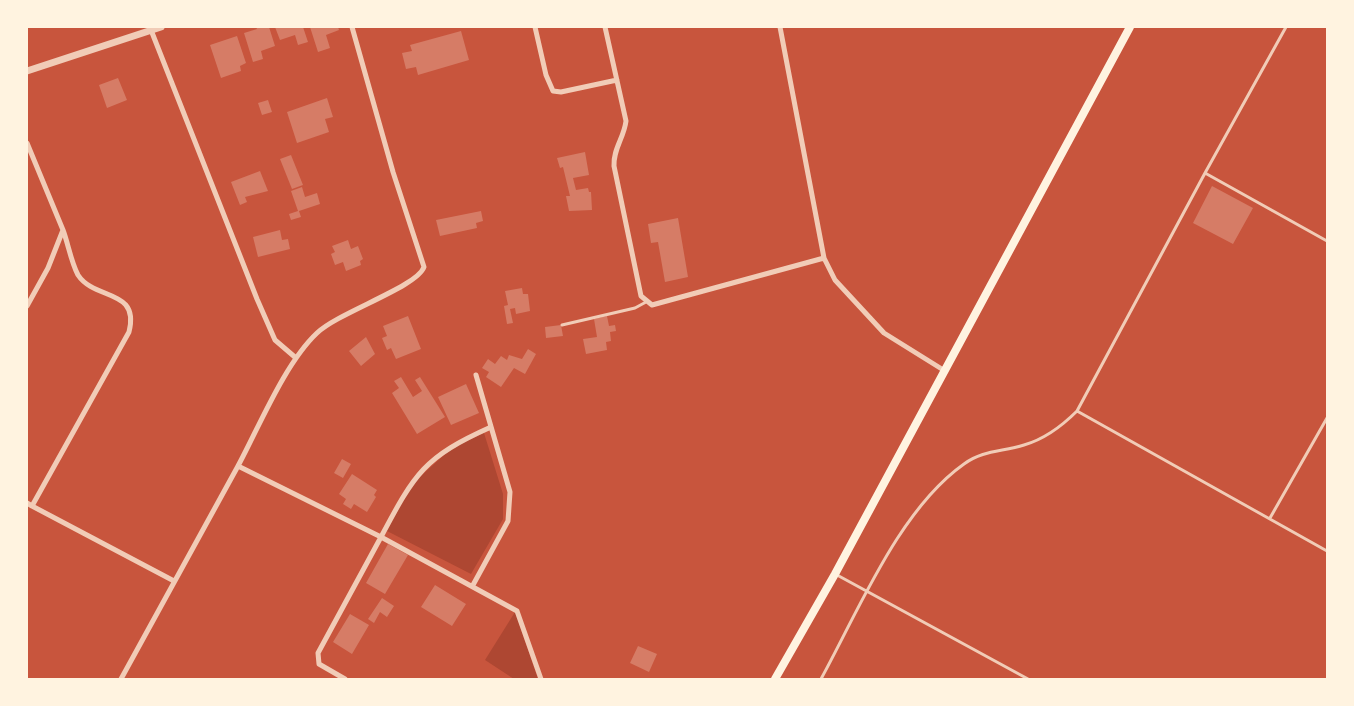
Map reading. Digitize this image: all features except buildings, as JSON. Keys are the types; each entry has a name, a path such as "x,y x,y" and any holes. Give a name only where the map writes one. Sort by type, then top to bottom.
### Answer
{"main road":[{"path":"775,679 835,574 1130,27"}],"street":[{"path":"27,71 161,27"},
{"path":"121,679 296,358 316,333 328,324 358,306 416,279 424,267 393,172 352,27"},
{"path":"535,27 552,91 561,92 617,80"},
{"path":"605,27 626,121 624,133 615,151 614,166 641,296 646,302 656,304 824,258"},
{"path":"780,27 824,258 836,279 884,333 945,371"},
{"path":"151,30 275,340 296,358"},
{"path":"27,143 63,230 78,274 88,283 123,302 129,308 131,322 129,332 29,504 174,581"},
{"path":"27,306 48,268 63,230"},
{"path":"473,585 508,521 510,492 476,375"},
{"path":"345,679 319,664 318,653 402,497 424,467 443,450 491,427"},
{"path":"238,466 381,537 473,585 517,611 541,679"}],"lane":[{"path":"821,679 898,538 917,510 937,487 979,454 1025,445 1062,427 1077,411 1286,27"},
{"path":"1205,173 1327,241"},
{"path":"562,326 635,308 646,302"},
{"path":"1077,411 1327,551"},
{"path":"1270,518 1327,418"},
{"path":"835,574 1028,679"}],"shaded area":[{"path":"484,433 503,494 503,519 471,574 387,531 412,484 453,447"},
{"path":"515,612 538,679 514,679 485,660"}]}
